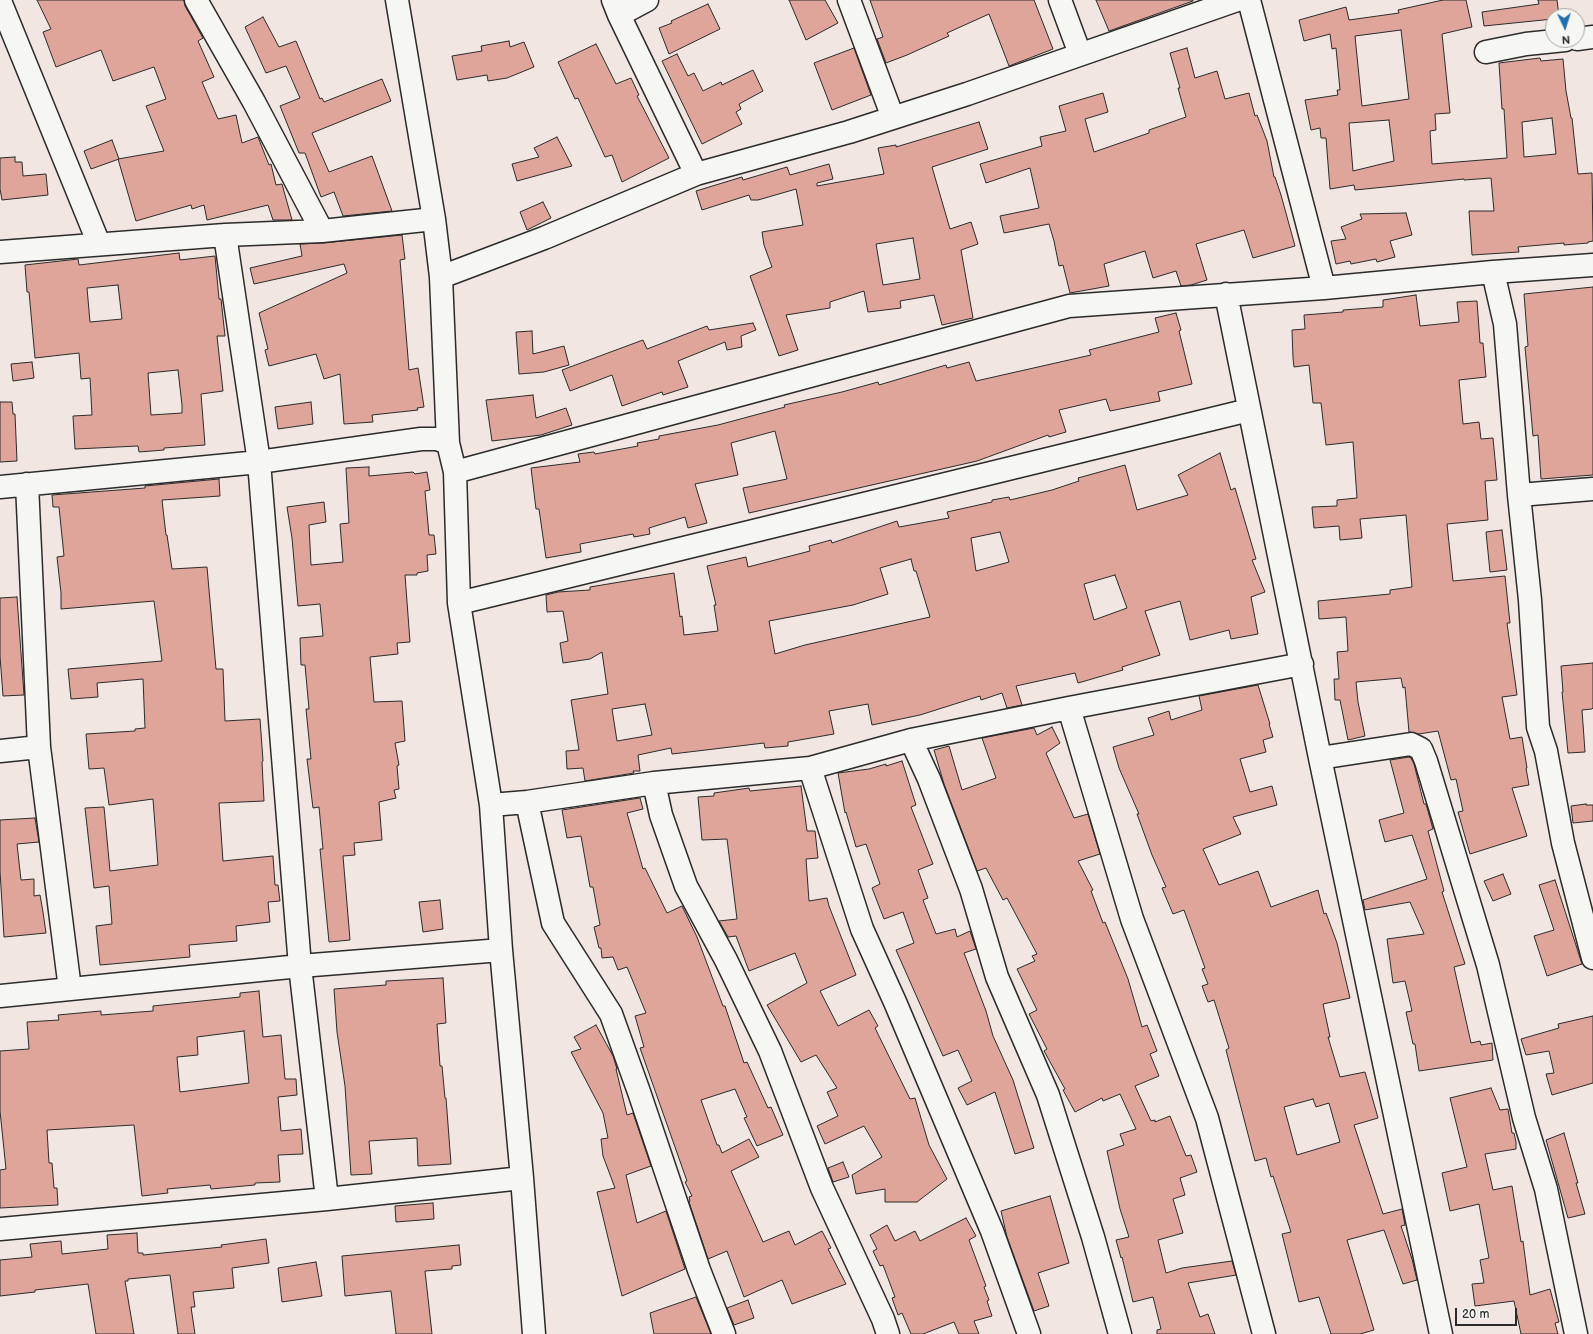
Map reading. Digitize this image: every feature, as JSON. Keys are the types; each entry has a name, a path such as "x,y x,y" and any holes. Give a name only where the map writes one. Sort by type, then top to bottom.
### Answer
{"street":[{"path":"196,0 254,102 322,231"},
{"path":"397,0 434,219 441,277 448,442 455,472 459,603 491,805 501,950 522,1178 534,1334"},
{"path":"647,0 616,7 696,174"},
{"path":"849,0 893,118"},
{"path":"1060,0 1080,54"},
{"path":"441,277 544,238 696,174 849,132 893,118 967,94 1238,0"},
{"path":"1249,0 1324,288"},
{"path":"0,1 99,244"},
{"path":"1486,52 1526,44 1545,42"},
{"path":"0,252 225,235 322,231 434,219"},
{"path":"225,235 259,462 300,966 327,1199"},
{"path":"455,472 1069,306 1324,288 1492,272 1593,265"},
{"path":"1492,272 1505,324 1519,495 1530,600 1538,727 1546,751 1563,843 1593,958"},
{"path":"1226,294 1320,758 1441,1334"},
{"path":"459,603 1249,410"},
{"path":"0,487 259,462 421,439 437,439 448,442"},
{"path":"27,484 39,746 70,989"},
{"path":"1519,495 1593,489"},
{"path":"491,805 527,802 654,783 810,768 911,740 1069,708 1302,664"},
{"path":"1069,708 1132,918 1206,1118 1264,1334"},
{"path":"911,740 928,779 971,889 997,977 1048,1095 1093,1236 1120,1334"},
{"path":"1320,758 1410,744 1421,749 1426,761 1488,965 1524,1118 1546,1189 1576,1334"},
{"path":"0,751 39,746"},
{"path":"810,768 862,929 895,1002 992,1231 1029,1334"},
{"path":"654,783 661,815 686,886 726,960 770,1051 822,1188 883,1319 888,1334"},
{"path":"527,802 553,923 611,1014 699,1270 724,1334"},
{"path":"0,996 300,966 501,950"},
{"path":"0,1229 327,1199 522,1178"}],"building":[{"path":"37,0 184,0 185,6 203,38 198,41 214,77 202,82 218,119 236,115 242,143 258,137 269,165 271,164 276,185 282,184 292,220 273,220 268,205 207,220 204,205 192,209 191,205 136,221 118,159 164,151 146,106 166,99 154,67 113,81 101,50 56,67 43,32 51,29"},
{"path":"789,0 825,0 838,23 806,40"},
{"path":"870,0 1034,0 1053,49 1009,66 989,14 947,33 949,36 886,63 877,39 883,37"},
{"path":"1096,0 1193,0 1193,1 1109,31"},
{"path":"1443,0 1466,0 1472,27 1442,34 1450,113 1435,114 1436,130 1430,131 1432,164 1507,158 1499,63 1540,58 1541,61 1563,59 1566,91 1572,118 1578,174 1592,173 1593,241 1588,243 1564,245 1564,243 1518,247 1519,252 1472,255 1469,211 1494,211 1491,178 1464,179 1355,190 1354,185 1330,189 1326,138 1321,138 1320,128 1311,130 1305,100 1338,95 1337,90 1340,90 1336,48 1332,49 1330,34 1304,41 1299,20 1346,7 1349,20 1399,13 1398,10","holes":["1401,30 1409,99 1362,106 1355,36","1552,118 1556,154 1524,157 1522,122","1389,120 1394,161 1353,171 1349,123"]},
{"path":"1538,0 1557,0 1558,8 1545,8 1545,20 1484,26 1482,12 1539,4"},
{"path":"708,4 720,29 669,54 659,28 672,23 671,21"},
{"path":"263,17 279,47 296,41 320,99 322,98 324,102 382,79 391,101 312,133 329,172 372,156 392,211 343,216 334,192 321,197 305,153 299,153 280,106 300,98 286,66 266,73 245,27"},
{"path":"509,41 510,47 524,42 534,67 507,78 488,81 487,75 457,80 452,56 482,51 481,46"},
{"path":"596,44 616,84 631,78 639,95 637,96 669,158 622,182 612,155 605,157 578,98 575,99 558,62"},
{"path":"854,48 871,95 832,110 814,63"},
{"path":"1187,48 1195,78 1217,71 1225,99 1249,93 1255,116 1257,115 1267,141 1274,177 1281,195 1295,246 1253,258 1244,230 1196,244 1207,280 1191,285 1181,286 1176,271 1153,278 1145,251 1104,264 1109,286 1070,293 1063,265 1059,266 1049,224 1004,233 1000,216 1039,208 1030,168 986,183 980,164 1042,146 1040,137 1066,131 1059,106 1103,93 1108,112 1085,119 1094,152 1149,133 1149,130 1186,117 1178,88 1180,88 1170,53"},
{"path":"677,54 688,76 694,73 703,91 721,82 722,85 753,70 763,91 739,104 741,109 736,112 742,124 702,144 662,61"},
{"path":"979,122 988,149 932,167 950,229 971,222 978,244 961,250 973,318 942,325 934,295 900,301 901,308 868,312 864,291 830,302 830,308 786,315 798,350 779,356 750,276 772,267 764,245 762,232 803,225 796,189 758,200 751,200 749,195 702,210 696,191 742,177 743,180 787,167 790,175 829,164 833,179 817,183 817,186 884,174 878,148 896,145 896,147","holes":["913,238 920,279 883,285 876,244"]},
{"path":"557,137 572,166 517,181 512,164 539,157 534,148"},
{"path":"112,140 119,159 91,169 84,151"},
{"path":"15,157 15,162 22,162 23,176 46,174 48,195 2,200 0,189 0,158"},
{"path":"543,202 551,218 527,230 520,212"},
{"path":"1406,213 1412,235 1390,241 1395,257 1377,262 1376,259 1351,264 1350,261 1336,264 1331,241 1346,239 1341,227 1362,219 1360,214"},
{"path":"402,235 405,259 400,260 409,370 418,368 424,407 417,408 418,410 372,415 373,422 344,424 340,374 324,379 316,354 269,366 265,350 268,349 259,313 347,273 344,264 254,284 250,268 302,256 300,244"},
{"path":"179,253 180,260 215,256 219,299 221,299 225,336 217,336 223,391 201,394 205,445 164,448 164,450 139,452 138,446 75,449 73,416 92,415 90,378 81,379 79,353 35,358 25,265 78,259 79,265","holes":["118,285 122,319 90,322 87,288","178,370 182,413 151,415 148,373"]},
{"path":"1593,287 1593,475 1541,479 1538,435 1533,436 1525,347 1528,346 1524,294"},
{"path":"1416,295 1420,326 1459,322 1457,302 1477,301 1480,343 1483,343 1486,377 1459,380 1463,424 1479,422 1481,439 1493,438 1497,480 1485,481 1488,520 1447,524 1453,581 1505,576 1510,623 1507,623 1517,695 1502,697 1510,739 1522,737 1529,785 1512,788 1527,836 1470,854 1458,812 1463,811 1456,779 1451,780 1438,731 1419,734 1409,732 1405,687 1403,688 1401,678 1356,682 1358,702 1365,736 1348,740 1340,700 1335,700 1334,679 1339,679 1337,652 1348,651 1346,617 1319,619 1318,601 1390,594 1390,590 1412,587 1406,515 1360,519 1362,538 1340,540 1339,526 1314,528 1312,507 1337,506 1337,500 1357,498 1353,442 1326,445 1321,403 1313,403 1309,365 1294,367 1293,358 1292,330 1305,329 1304,315 1383,307 1383,300"},
{"path":"1176,313 1192,384 1158,392 1160,401 1110,411 1106,399 1059,410 1066,432 1049,437 1048,435 977,461 749,513 743,488 787,479 775,431 731,443 738,475 695,484 707,523 688,528 685,517 649,528 650,534 634,537 633,534 580,544 581,552 546,558 539,509 536,509 531,468 580,462 578,454 594,452 595,454 638,446 637,443 659,439 659,436 718,425 785,407 784,405 878,382 879,385 946,365 947,368 969,362 976,381 1091,355 1089,350 1159,332 1155,318"},
{"path":"753,323 756,330 741,336 742,347 727,350 725,342 678,361 688,387 663,395 662,392 622,406 612,375 570,391 562,370 643,340 647,349 707,326 709,330"},
{"path":"532,331 533,354 564,346 569,365 544,372 519,374 516,332"},
{"path":"32,362 34,378 13,381 11,364"},
{"path":"533,395 536,418 566,408 572,425 541,435 492,441 486,400"},
{"path":"0,402 12,402 13,414 15,414 17,461 0,462"},
{"path":"311,402 313,424 278,429 275,407"},
{"path":"1220,453 1231,490 1235,488 1256,559 1252,560 1265,592 1251,597 1258,634 1231,639 1229,630 1190,640 1180,601 1145,611 1160,655 1122,667 1123,670 1078,683 1075,673 1016,686 1022,705 1007,708 1002,693 981,700 980,696 920,715 872,725 868,704 829,711 834,734 788,742 788,746 765,748 764,743 672,754 671,748 638,755 640,771 633,771 634,773 585,781 583,768 567,769 566,751 579,750 571,700 608,694 602,652 590,659 563,663 560,643 568,641 563,611 547,612 546,595 558,592 590,590 590,587 674,573 684,635 718,631 714,605 716,605 707,566 746,557 748,567 810,551 809,546 831,540 832,543 897,521 899,527 949,518 947,512 992,502 992,500 1009,497 1010,500 1052,490 1079,481 1078,478 1125,465 1137,510 1188,495 1178,475","holes":["1000,532 1009,562 976,571 971,538","911,559 930,617 805,645 775,654 769,621 853,605 888,594 880,568","1115,575 1127,608 1094,620 1084,584","645,704 652,735 617,741 612,709"]},
{"path":"369,467 369,476 427,472 430,490 425,491 429,535 434,535 436,554 427,555 428,571 417,573 417,575 405,575 410,642 397,643 398,654 370,657 374,702 402,701 405,741 395,743 399,765 397,766 399,789 394,790 396,798 379,802 382,840 354,843 355,855 343,856 350,940 329,942 320,849 323,849 319,807 313,808 307,759 311,759 306,709 309,709 305,665 301,665 300,638 323,636 320,604 298,606 292,538 287,507 324,502 326,522 309,525 311,565 343,562 340,524 349,523 346,468"},
{"path":"219,479 220,496 162,500 166,535 172,569 207,567 216,669 223,669 225,721 260,719 264,801 219,803 223,861 273,856 275,885 278,885 280,901 268,902 270,922 236,926 237,941 189,945 190,957 100,965 96,926 112,924 109,886 94,888 85,808 104,807 110,871 158,865 153,799 109,805 104,768 89,769 86,734 135,731 135,729 145,728 143,679 97,683 98,697 71,699 68,669 162,661 154,601 61,609 61,593 57,557 64,556 59,507 53,507 52,495 145,488 145,486"},
{"path":"1502,530 1507,570 1490,572 1486,532"},
{"path":"17,597 24,695 3,696 0,656 0,598"},
{"path":"1593,663 1593,708 1582,710 1585,752 1568,753 1561,666"},
{"path":"1258,685 1273,737 1263,740 1266,752 1240,759 1250,792 1272,786 1277,805 1233,817 1241,834 1203,849 1219,885 1258,871 1271,907 1318,890 1324,914 1326,913 1337,943 1350,998 1323,1004 1330,1037 1328,1037 1340,1077 1365,1072 1378,1118 1354,1125 1383,1214 1402,1209 1405,1225 1401,1226 1417,1280 1403,1284 1384,1230 1347,1240 1374,1330 1360,1334 1331,1334 1319,1297 1299,1302 1282,1234 1291,1232 1273,1176 1271,1177 1266,1158 1255,1161 1226,1050 1229,1048 1214,1000 1208,1002 1202,986 1208,984 1202,969 1205,968 1184,910 1173,914 1162,888 1166,887 1152,855 1137,814 1139,814 1119,768 1113,747 1154,735 1148,718 1169,711 1171,720 1202,710 1199,696","holes":["1313,1099 1316,1107 1329,1103 1340,1142 1297,1155 1284,1107"]},
{"path":"1052,727 1060,743 1046,753 1074,818 1088,814 1100,854 1078,861 1093,890 1091,891 1103,923 1105,922 1128,979 1142,1027 1147,1025 1157,1051 1150,1054 1159,1076 1135,1086 1151,1121 1155,1120 1155,1122 1170,1116 1186,1156 1191,1155 1197,1172 1180,1178 1185,1195 1173,1199 1183,1233 1158,1240 1166,1273 1182,1268 1232,1261 1236,1275 1188,1283 1200,1317 1208,1314 1215,1334 1157,1334 1157,1330 1161,1329 1153,1297 1133,1302 1122,1257 1121,1258 1116,1240 1129,1237 1120,1209 1107,1151 1124,1145 1120,1134 1136,1129 1120,1094 1103,1101 1102,1098 1075,1112 1063,1090 1065,1089 1044,1051 1047,1049 1029,1014 1037,1010 1017,969 1035,961 1032,956 1037,954 1007,898 1003,900 986,868 977,871 944,784 934,750 949,746 962,790 996,778 982,738 1034,728 1037,735"},
{"path":"1409,757 1414,764 1424,804 1426,804 1433,829 1428,831 1444,891 1442,892 1465,964 1454,967 1471,1043 1480,1041 1481,1045 1492,1043 1493,1060 1419,1071 1415,1044 1413,1044 1406,1012 1412,1011 1405,981 1393,983 1387,939 1424,934 1410,902 1365,910 1363,900 1427,879 1412,835 1385,842 1379,820 1404,813 1390,760"},
{"path":"902,761 916,805 911,807 933,864 918,870 928,898 923,900 936,934 955,929 957,937 970,931 976,949 964,953 986,1011 993,1036 1013,1080 1034,1148 1015,1154 995,1092 967,1105 958,1088 972,1081 958,1050 943,1056 896,950 914,943 903,912 884,919 872,888 880,884 866,844 856,847 846,812 845,813 838,773 869,769 886,764 886,766"},
{"path":"801,786 807,831 815,831 818,858 806,859 809,901 827,898 856,975 820,991 838,1026 869,1010 878,1026 875,1028 910,1099 915,1098 929,1145 947,1179 917,1202 885,1202 885,1189 856,1194 852,1175 882,1157 864,1126 825,1144 817,1126 838,1116 827,1092 837,1088 816,1055 801,1062 767,1005 807,983 795,953 749,971 736,936 728,937 719,921 737,919 727,839 702,840 698,797 714,796 714,793 749,788 750,791"},
{"path":"640,798 643,809 627,813 643,869 645,868 667,913 682,906 697,937 723,1006 725,1006 744,1063 747,1062 768,1108 771,1107 783,1135 757,1146 744,1118 747,1117 735,1089 701,1100 717,1145 719,1145 722,1153 749,1139 759,1157 731,1171 763,1242 789,1231 795,1245 822,1231 831,1248 828,1249 846,1284 792,1304 782,1280 744,1297 727,1251 708,1259 689,1202 689,1197 692,1196 685,1182 687,1181 640,1048 644,1047 635,1016 646,1013 627,967 618,970 613,957 602,958 601,948 599,948 594,927 600,925 593,887 590,887 581,836 567,838 562,810"},
{"path":"1586,804 1593,805 1593,821 1573,823 1571,806"},
{"path":"35,818 39,842 17,844 21,880 34,879 34,896 40,895 46,933 4,937 0,871 0,820"},
{"path":"1503,874 1511,894 1493,901 1484,881"},
{"path":"1555,880 1582,964 1547,976 1534,936 1554,930 1539,885"},
{"path":"440,900 443,929 423,932 419,902"},
{"path":"443,978 446,1023 437,1024 440,1066 442,1066 446,1098 451,1164 418,1166 417,1138 369,1141 372,1174 351,1175 345,1086 337,1032 334,989 386,985 386,981"},
{"path":"259,991 263,1037 281,1035 285,1079 296,1079 297,1095 278,1097 281,1131 301,1129 303,1154 278,1155 280,1182 255,1183 255,1185 211,1189 210,1185 167,1189 168,1193 142,1196 134,1125 47,1130 49,1163 52,1163 54,1188 57,1188 58,1205 0,1208 0,1170 6,1169 0,1111 0,1051 29,1049 27,1022 59,1020 58,1015 101,1011 101,1015 153,1011 153,1006 240,997 240,993","holes":["244,1031 249,1083 180,1092 177,1057 198,1055 197,1037"]},
{"path":"1593,1016 1593,1083 1552,1095 1546,1074 1554,1073 1549,1051 1526,1055 1521,1039 1559,1028 1558,1024"},
{"path":"596,1025 613,1056 627,1115 633,1113 651,1166 626,1175 637,1223 666,1211 685,1269 622,1296 597,1192 615,1188 603,1156 601,1139 608,1138 603,1113 571,1052 581,1049 574,1037"},
{"path":"1491,1088 1500,1110 1508,1109 1512,1133 1514,1133 1516,1142 1516,1149 1485,1154 1493,1190 1512,1186 1521,1242 1523,1241 1530,1295 1550,1289 1559,1322 1555,1323 1558,1334 1521,1334 1514,1301 1475,1306 1472,1284 1484,1283 1480,1260 1489,1258 1479,1204 1450,1211 1442,1173 1467,1167 1450,1098"},
{"path":"1564,1133 1585,1214 1568,1218 1546,1140"},
{"path":"843,1162 849,1177 833,1182 828,1168"},
{"path":"1050,1196 1069,1263 1038,1273 1049,1306 1034,1311 1007,1237 1001,1211"},
{"path":"433,1203 434,1219 396,1222 395,1206"},
{"path":"966,1218 976,1236 969,1240 986,1286 984,1287 989,1300 987,1301 992,1316 974,1321 979,1334 959,1334 954,1322 923,1334 911,1334 902,1313 898,1315 892,1298 895,1297 883,1265 880,1266 873,1251 877,1249 870,1235 887,1225 895,1241 915,1231 920,1241"},
{"path":"137,1233 138,1253 143,1253 143,1255 222,1247 221,1245 266,1239 269,1263 232,1268 234,1288 193,1292 195,1307 191,1307 195,1334 178,1334 170,1275 128,1279 128,1281 125,1281 134,1334 96,1334 88,1284 35,1290 35,1292 0,1296 0,1260 32,1257 30,1244 61,1241 62,1254 108,1249 107,1235"},
{"path":"459,1245 461,1265 452,1266 452,1269 425,1271 432,1334 396,1334 391,1291 345,1296 342,1256"},
{"path":"316,1262 322,1296 282,1302 278,1268"},
{"path":"696,1297 711,1334 654,1334 650,1313"},
{"path":"748,1300 754,1318 734,1325 727,1308"}]}
